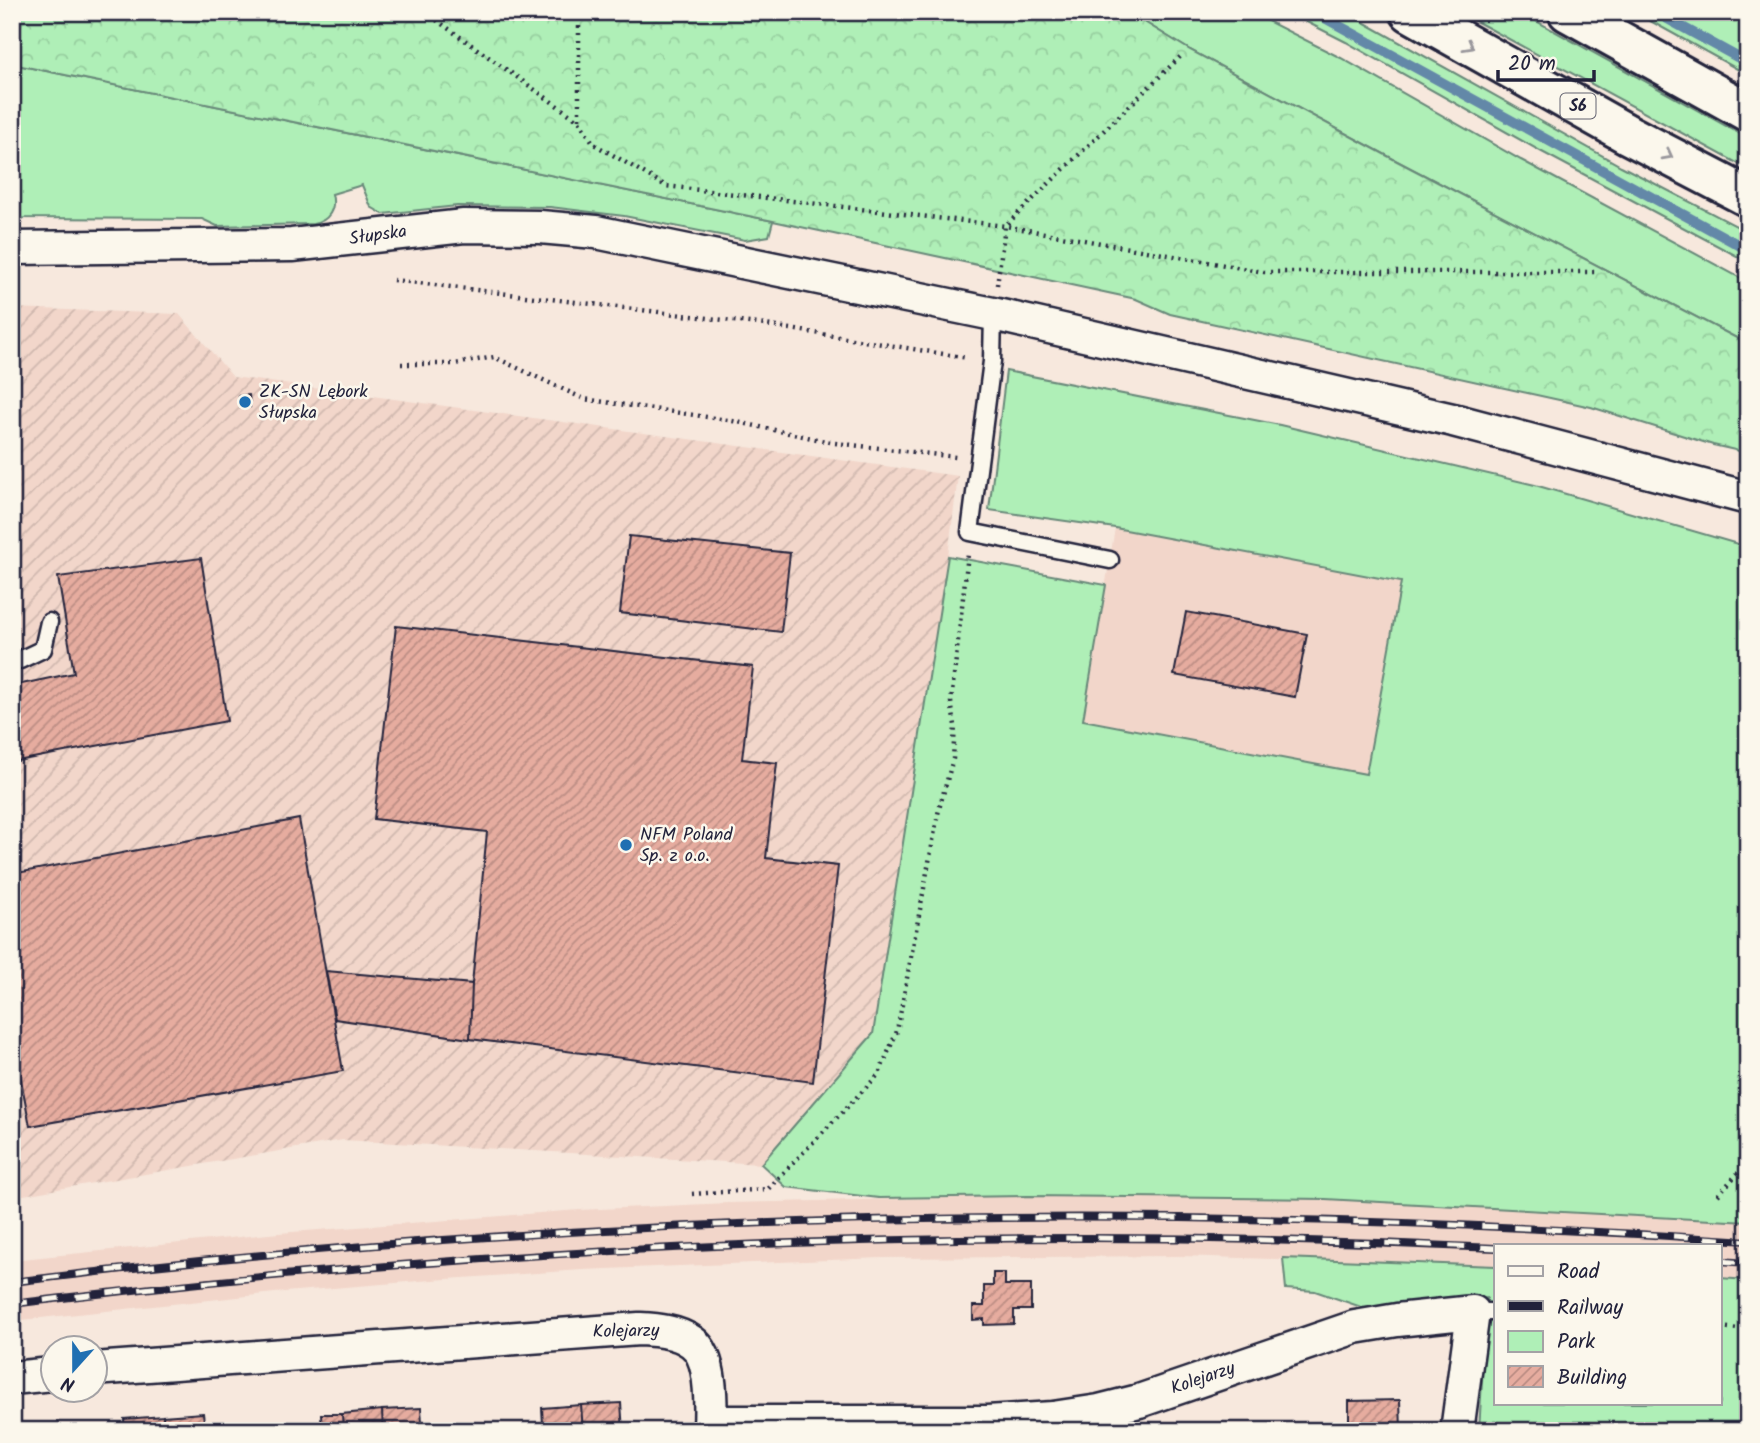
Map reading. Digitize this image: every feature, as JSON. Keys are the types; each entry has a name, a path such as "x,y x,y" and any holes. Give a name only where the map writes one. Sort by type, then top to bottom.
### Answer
{"highway":[{"name":"S6","path":"1410,12 1629,135 1748,197"},
{"path":"1568,12 1748,112"}],"street":[{"name":"Słupska","path":"12,248 292,245 439,228 500,225 596,232 993,314 1453,419 1748,498"},
{"name":"Kolejarzy","path":"108,1368 639,1329 667,1332 693,1342 704,1360 709,1381 710,1426 987,1422 1053,1418 1099,1411 1139,1401 1355,1327 1397,1320 1485,1312"},
{"path":"1457,1431 1485,1312"},
{"path":"12,1378 38,1375"}],"lane":[{"path":"993,314 992,361 970,532 1110,560"},
{"path":"12,656 20,660 43,649 49,622"}],"path":[{"path":"425,12 579,121 594,144 666,186 1005,226 1264,272 1599,272"},
{"path":"579,12 579,121"},
{"path":"993,314 1005,226 1181,56"},
{"path":"393,280 766,325 992,361"},
{"path":"401,364 455,364 495,357 584,399 728,420 835,443 979,459"},
{"path":"692,1194 768,1189 879,1074 897,1031 939,809 953,759 955,725 951,702 970,532"},
{"path":"1718,1195 1748,1162"},
{"path":"1722,1327 1748,1330"}],"shaded area":[{"path":"12,308 179,314 233,377 958,476 948,556 873,1034 761,1164 343,1140 12,1197"},
{"path":"1115,528 1401,582 1366,775 1083,719"},
{"path":"1028,1196 1325,1199 1748,1222 1748,1280 1722,1278 1722,1244 1494,1244 1494,1266 1180,1256 881,1258 582,1270 432,1280 284,1292 12,1321 12,1260 279,1233 579,1210 728,1203"}],"green space":[{"path":"12,12 1128,12 1190,50 1397,161 1748,344 1748,453 1713,445 1591,407 1170,314 1136,299 12,64"},
{"path":"1128,12 1250,12 1341,58 1521,160 1748,282 1748,344 1397,161 1190,50"},
{"path":"1287,12 1345,12 1358,19 1621,166 1748,232 1748,262 1542,152 1346,42"},
{"path":"1459,12 1520,12 1748,138 1748,169"},
{"path":"1634,12 1748,12 1748,75"},
{"path":"12,64 773,221 769,236 745,240 624,216 550,207 457,206 383,214 371,207 362,185 332,194 330,214 313,224 217,226 202,219 12,218"},
{"path":"1006,371 1280,425 1535,485 1748,547 1748,1222 1325,1199 1028,1196 879,1198 786,1187 761,1164 873,1034 948,556 1106,585 1083,720 1366,774 1401,582 1115,528 989,510"},
{"path":"1283,1258 1494,1266 1494,1404 1722,1404 1722,1278 1748,1280 1748,1431 1479,1431 1487,1298 1364,1308 1315,1291 1286,1289"}],"building":[{"name":"ZK-SN Lębork Słupska","path":"249,395 250,407 241,408 239,396"},
{"path":"629,536 790,553 781,632 620,613"},
{"path":"201,558 227,721 12,762 12,686 74,673 58,577"},
{"path":"1186,612 1307,634 1295,697 1174,675"},
{"name":"NFM Poland Sp. z o.o.","path":"396,626 753,667 742,759 777,763 766,858 838,866 813,1082 470,1039 472,984 487,832 374,819"},
{"path":"299,819 343,1071 30,1126 12,1034 12,874"},
{"path":"326,971 472,984 470,1039 335,1019"},
{"path":"993,1273 1005,1273 1005,1285 1031,1285 1031,1310 1014,1310 1014,1324 984,1325 984,1319 973,1320 973,1306 984,1306 984,1286 993,1286"},
{"path":"1400,1400 1401,1431 1349,1431 1349,1401"},
{"path":"621,1403 623,1431 583,1431 581,1405"},
{"path":"581,1405 583,1431 523,1431 522,1426 543,1424 542,1408"},
{"path":"421,1408 422,1424 443,1422 443,1431 383,1431 382,1410"},
{"path":"382,1410 383,1431 343,1431 342,1414"},
{"path":"203,1413 205,1431 164,1431 163,1416"},
{"path":"321,1414 342,1414 343,1431 322,1431"},
{"path":"163,1416 164,1431 125,1431 124,1419"}],"waterway":[{"path":"1314,12 1748,250"},
{"path":"1655,12 1748,63"}],"railway":[{"path":"12,1282 228,1258 445,1240 662,1227 879,1220 1097,1218 1314,1221 1531,1228 1748,1241"},
{"path":"12,1304 196,1283 382,1267 753,1244 1125,1238 1494,1248"},
{"path":"1722,1261 1748,1263"}],"place":[{"name":"ZK-SN Lębork Słupska","path":"245,402"},
{"name":"NFM Poland Sp. z o.o.","path":"626,845"}]}
